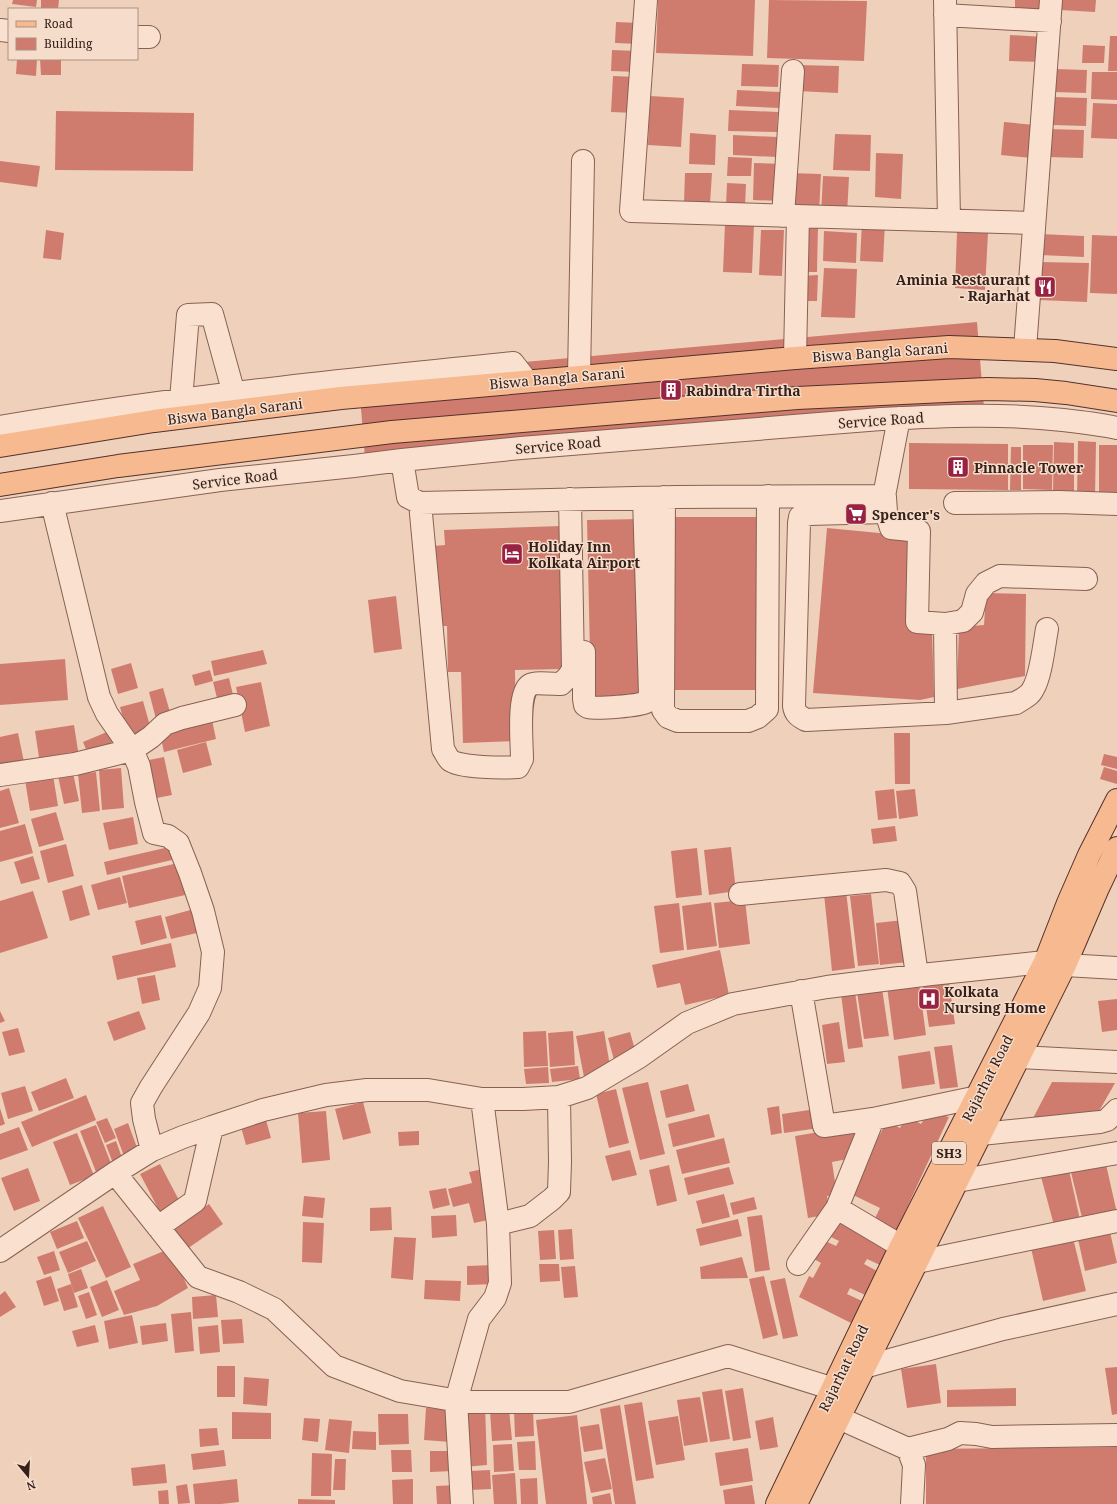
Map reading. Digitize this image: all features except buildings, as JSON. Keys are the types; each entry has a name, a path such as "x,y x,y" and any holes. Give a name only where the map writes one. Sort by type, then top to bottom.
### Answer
{"main road":[{"name":"Biswa Bangla Sarani","path":"0,446 30,431 154,421 339,390 527,381 795,358 949,347 1055,351 1117,359"},
{"path":"0,485 118,466 392,432 797,398 1012,389 1066,393 1117,401"},
{"name":"Rajarhat Road","path":"796,1504 839,1418 842,1392 864,1367 1019,1057 1055,964 1068,902 1088,855 1117,800"},
{"name":"Rajarhat Road","path":"777,1504 842,1392 901,1246 978,1097 1098,888 1117,848"}],"street":[{"path":"646,0 631,211 1034,223"},
{"path":"949,220 945,8 1050,11 1025,349"},
{"path":"793,71 791,216 795,358"},
{"path":"579,376 583,161"},
{"path":"181,400 188,315 194,314 212,314 234,394"},
{"path":"0,427 30,431 181,400 234,394 339,390"},
{"name":"Service Road","path":"0,511 220,480 528,447 925,416 1025,416 1102,424 1117,428"},
{"path":"899,418 885,504 891,528 919,531 917,622 945,624 963,621 972,612 977,594 986,583 1000,576 1086,579"},
{"path":"402,460 408,497 420,503 576,498 768,496 885,504"},
{"path":"654,497 663,710 668,717 678,721 748,721 758,717 767,710 768,496"},
{"path":"576,498 584,699 585,705 588,708 593,708 637,705 645,702 650,694 654,497"},
{"path":"420,503 443,749 450,760 459,765 509,768 518,767 522,759 522,701 526,688 532,684 561,684 569,676 573,669 576,498"},
{"path":"955,503 1060,502 1117,504"},
{"path":"52,503 99,697 107,714 132,750 139,766 154,833 168,836 178,843 203,911 213,952 210,988 199,1013 142,1103 144,1119 152,1150"},
{"path":"885,504 809,514 800,517 795,712 806,720 946,713 1016,702 1025,698 1033,690 1037,678 1047,629"},
{"path":"945,624 946,713"},
{"path":"0,775 75,764 132,750 151,737 165,724 182,718 235,705"},
{"path":"740,894 886,880 900,884 905,891 916,975"},
{"path":"0,1251 115,1173 152,1150 212,1127 271,1108 326,1095 367,1090 428,1090 482,1098 522,1099 559,1097 587,1088 639,1057 687,1023 733,1004 827,986 916,975 1055,964 1117,968"},
{"path":"802,992 824,1126 873,1119 978,1097"},
{"path":"1019,1057 1117,1062"},
{"path":"498,1224 530,1216 559,1192 559,1097"},
{"path":"462,1504 456,1401 479,1319 495,1298 500,1283 498,1224 482,1098"},
{"path":"959,1134 981,1134 1100,1122 1107,1120 1117,1110"},
{"path":"798,1264 837,1208 873,1119"},
{"path":"158,1226 195,1201 212,1127"},
{"path":"957,1181 1117,1153"},
{"path":"115,1173 198,1277 239,1292 274,1308 334,1366 400,1391 465,1402 570,1402 728,1356 842,1392"},
{"path":"837,1208 901,1246"},
{"path":"917,1262 1117,1221"},
{"path":"864,1367 1003,1329 1117,1304"},
{"path":"839,1418 908,1448 948,1439 960,1433 992,1437 1117,1435"},
{"path":"908,1448 914,1465 912,1504"}],"place":[{"name":"Aminia Restaurant - Rajarhat","path":"1045,287"},
{"name":"Rabindra Tirtha","path":"671,390"},
{"name":"Pinnacle Tower","path":"958,467"},
{"name":"Spencer's","path":"856,514"},
{"name":"Holiday Inn Kolkata Airport","path":"512,554"},
{"name":"Kolkata Nursing Home","path":"929,999"}]}
